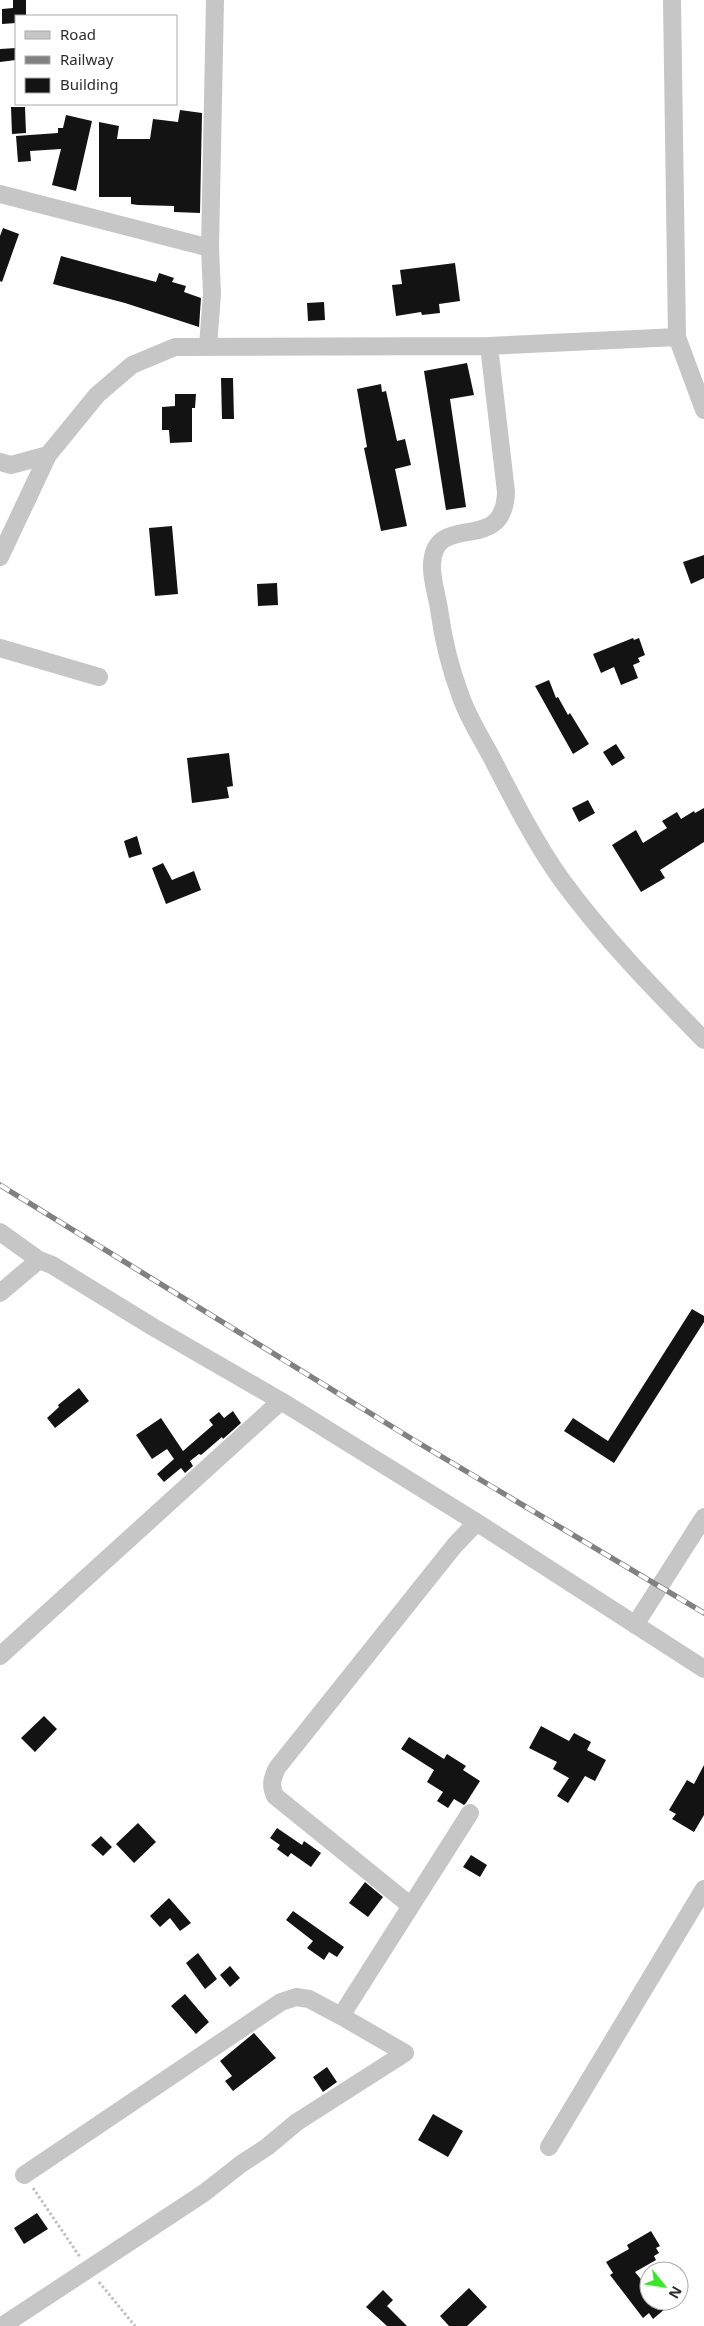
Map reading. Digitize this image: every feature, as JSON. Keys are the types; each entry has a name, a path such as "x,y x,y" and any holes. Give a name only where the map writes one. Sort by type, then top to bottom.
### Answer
{"street":[{"path":"208,346 212,294 210,248 215,0"},
{"path":"672,0 677,337 704,410"},
{"path":"0,194 210,248"},
{"path":"0,557 48,455 97,395 132,365 175,347 490,346 677,337"},
{"path":"490,346 506,492 505,507 502,515 485,529 449,536 442,541 436,550 432,564 444,645 461,698 514,801 561,878 618,949 704,1040"},
{"path":"0,462 12,465 48,455"},
{"path":"0,648 99,677"},
{"path":"0,1232 39,1260 52,1265 281,1402 476,1523 704,1669"},
{"path":"0,1293 39,1260"},
{"path":"0,1656 281,1402"},
{"path":"634,1625 704,1517"},
{"path":"411,1906 276,1796 272,1781 277,1768 455,1545 476,1523"},
{"path":"341,2016 470,1813"},
{"path":"549,2147 704,1889"},
{"path":"2,2326 204,2192 267,2147 297,2122 405,2053 309,1999 296,1997 282,2002 24,2175"}],"path":[{"path":"24,2175 87,2268 135,2326"}],"building":[{"path":"13,0 26,0 26,15 15,15 15,23 2,24 2,9 13,8"},
{"path":"15,48 15,60 0,62 0,49"},
{"path":"11,107 25,107 26,133 12,134"},
{"path":"180,110 202,113 200,213 174,212 174,206 131,204 131,197 99,197 99,122 119,126 117,139 150,139 153,119 178,122"},
{"path":"66,115 92,121 76,191 52,185 61,149 30,151 31,161 18,162 16,136 58,133 58,128 63,128"},
{"path":"3,228 19,234 2,282 0,281 0,236"},
{"path":"61,256 156,282 159,273 174,278 172,282 186,286 184,292 201,298 199,327 125,303 53,284"},
{"path":"455,263 460,301 439,304 440,313 422,315 421,312 396,316 392,285 402,284 400,270"},
{"path":"324,302 325,320 308,321 307,303"},
{"path":"467,363 474,395 450,399 466,507 446,510 424,371"},
{"path":"221,378 233,378 234,419 222,419"},
{"path":"381,384 382,392 386,391 397,441 405,439 411,465 395,469 407,526 381,531 364,448 367,447 357,389"},
{"path":"175,394 196,394 195,408 192,408 192,442 170,443 169,430 162,430 162,407 175,406"},
{"path":"172,526 178,594 155,596 149,528"},
{"path":"704,555 704,578 691,584 683,562"},
{"path":"277,583 278,605 258,606 257,584"},
{"path":"633,638 634,640 639,638 645,655 638,658 640,662 633,665 638,678 621,685 614,667 601,673 593,654"},
{"path":"549,680 556,698 558,697 568,715 570,713 589,744 573,754 535,686"},
{"path":"616,744 625,758 612,766 603,752"},
{"path":"229,753 233,786 227,787 229,798 192,803 187,758"},
{"path":"588,800 595,813 579,822 572,808"},
{"path":"704,808 704,842 660,870 665,878 641,892 612,845 636,830 643,843 667,828 662,821 677,812 681,819 694,811 695,813"},
{"path":"137,836 142,854 129,858 124,841"},
{"path":"163,863 172,880 194,871 201,890 166,904 152,868"},
{"path":"692,1309 704,1316 704,1322 614,1463 564,1431 573,1418 608,1441"},
{"path":"79,1388 89,1401 55,1428 47,1418 59,1407 58,1405"},
{"path":"233,1411 241,1423 223,1439 222,1437 201,1455 199,1454 190,1461 193,1466 185,1473 181,1468 164,1482 157,1474 174,1459 167,1449 152,1459 136,1435 161,1418 183,1451 213,1425 209,1420 219,1412 224,1418"},
{"path":"44,1716 57,1729 35,1752 21,1738"},
{"path":"541,1726 569,1741 574,1733 591,1742 587,1750 606,1760 595,1781 585,1776 568,1803 557,1796 569,1778 553,1769 557,1762 529,1748"},
{"path":"409,1737 444,1759 447,1754 466,1766 463,1770 480,1781 464,1805 454,1799 448,1808 437,1801 443,1792 427,1782 434,1770 401,1749"},
{"path":"704,1765 704,1815 694,1832 672,1819 676,1814 669,1810 687,1780 694,1784"},
{"path":"138,1823 156,1842 134,1863 116,1844"},
{"path":"277,1828 302,1845 304,1841 321,1853 311,1867 291,1853 288,1857 277,1849 280,1845 270,1838"},
{"path":"101,1836 112,1847 103,1856 91,1845"},
{"path":"471,1855 487,1865 480,1877 463,1867"},
{"path":"365,1882 383,1897 368,1917 349,1903"},
{"path":"169,1898 191,1923 180,1931 170,1918 160,1927 150,1916"},
{"path":"293,1911 344,1947 337,1957 329,1952 324,1960 307,1948 313,1941 286,1920"},
{"path":"198,1953 217,1979 205,1989 186,1963"},
{"path":"230,1966 240,1978 230,1987 220,1975"},
{"path":"185,1994 209,2022 196,2034 171,2006"},
{"path":"254,2033 276,2058 233,2091 225,2081 232,2076 220,2061"},
{"path":"327,2067 337,2082 323,2092 313,2077"},
{"path":"433,2114 463,2131 448,2157 418,2140"},
{"path":"37,2213 48,2229 24,2244 14,2228"},
{"path":"651,2231 660,2246 656,2248 659,2253 654,2256 656,2260 639,2261 639,2270 635,2272 639,2277 639,2311 663,2311 653,2319 649,2313 643,2318 610,2275 613,2273 606,2262 629,2249 627,2245"},
{"path":"469,2288 487,2307 467,2326 449,2326 440,2316"},
{"path":"383,2290 393,2300 387,2306 407,2326 387,2326 366,2307"}],"railway":[{"path":"0,1185 412,1439 704,1613"}]}
